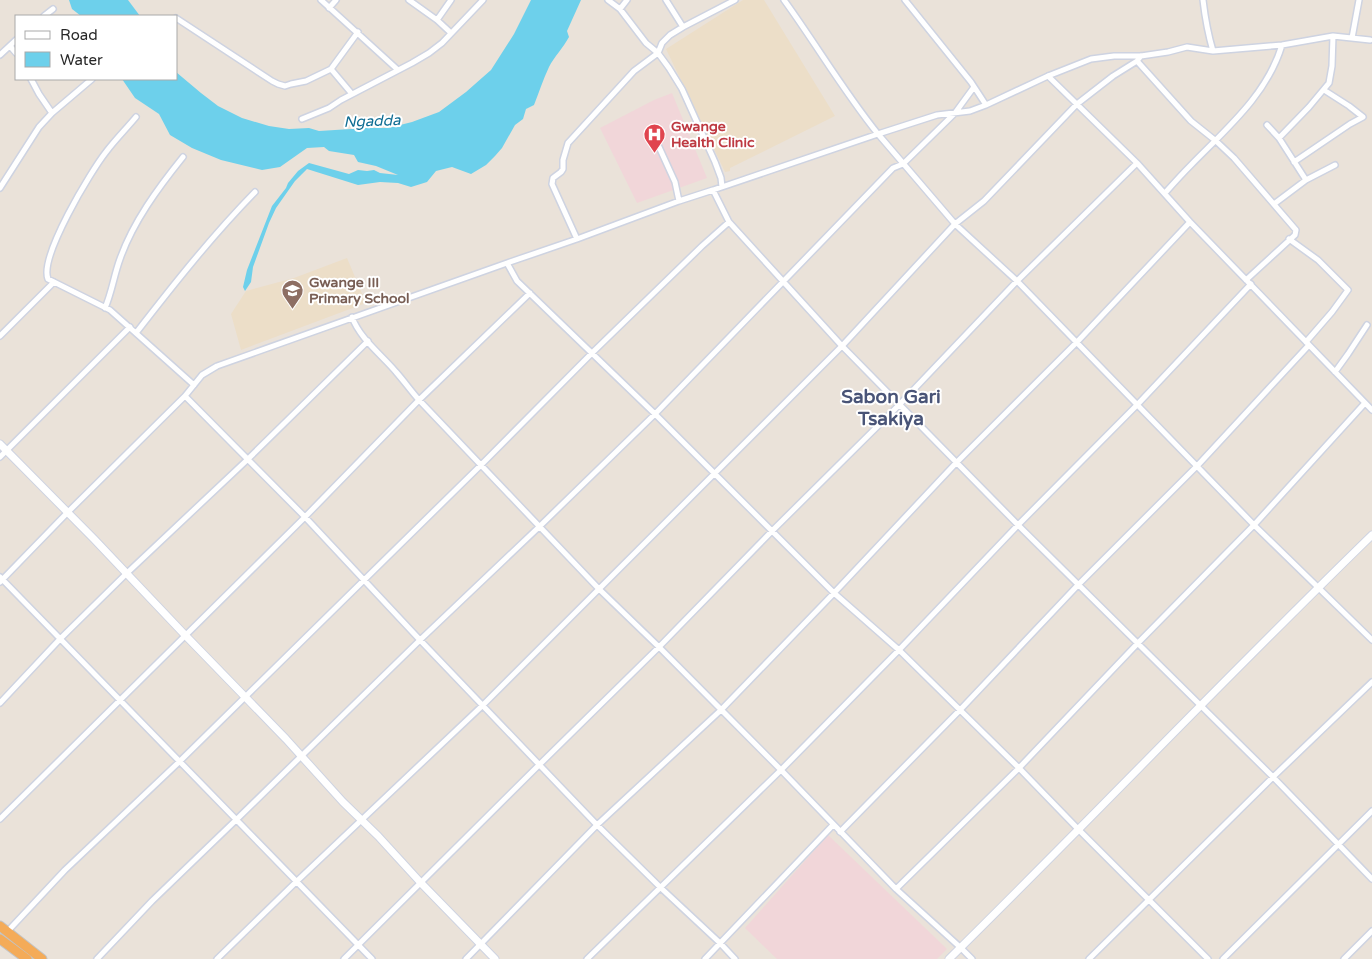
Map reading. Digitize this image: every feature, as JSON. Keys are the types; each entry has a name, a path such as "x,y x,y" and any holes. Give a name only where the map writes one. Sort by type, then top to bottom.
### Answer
{"highway":[{"path":"3,929 42,959"},
{"path":"0,939 27,959"}],"main road":[{"path":"0,444 127,573 185,636 302,756 343,802 495,959"},
{"path":"950,959 1372,535"}],"street":[{"path":"321,0 398,70"},
{"path":"329,8 336,0"},
{"path":"409,0 437,20 451,33"},
{"path":"437,20 451,0"},
{"path":"302,119 329,108 429,53 442,43 483,0"},
{"path":"608,0 620,9 646,43 658,53 682,90 722,178 722,187"},
{"path":"620,9 627,0"},
{"path":"666,0 684,27"},
{"path":"577,239 552,184 553,178 561,172 562,160 568,143 634,71 658,53 662,43 670,35 735,0"},
{"path":"784,0 866,120 956,224 1017,281 1198,465 1254,525 1372,640"},
{"path":"905,0 986,105"},
{"path":"1203,0 1204,15 1213,51"},
{"path":"1352,38 1358,0"},
{"path":"45,15 53,9"},
{"path":"178,19 278,84 285,86 306,81 331,68 358,32"},
{"path":"1278,138 1297,120 1329,83 1332,66 1333,36"},
{"path":"372,959 1,580 185,396 202,375 217,366 679,201 937,115 970,111 1048,76 1091,60 1114,56 1139,58 1187,47 1213,51 1282,45 1333,36 1370,40"},
{"path":"0,55 15,41"},
{"path":"1165,193 1245,110 1273,68 1282,45"},
{"path":"10,46 15,52"},
{"path":"1139,58 1191,121 1234,158 1296,230 1295,235 1246,280"},
{"path":"217,959 483,705 842,346 956,224 984,201 1077,104 1139,58"},
{"path":"331,68 352,94"},
{"path":"1048,76 1137,164 1190,222 1372,410"},
{"path":"32,80 39,94 52,113"},
{"path":"0,188 39,127 52,113 91,80"},
{"path":"96,959 152,901 655,414 893,168 903,164 955,113 974,87"},
{"path":"1294,162 1363,117 1324,90"},
{"path":"136,117 104,153 85,185 57,235 49,257 46,274 54,282 105,308 130,327 194,385"},
{"path":"1267,125 1306,180"},
{"path":"654,136 675,182 679,201"},
{"path":"105,308 129,237 151,200 183,157"},
{"path":"344,959 659,647 899,404 1017,281 1137,164"},
{"path":"1274,204 1306,180 1335,165"},
{"path":"713,190 729,222 842,346 1018,526 1273,777 1372,879"},
{"path":"136,333 205,247 255,192"},
{"path":"3,929 246,697 482,465 592,353 729,222"},
{"path":"466,959 597,825 721,710 956,463 1078,342 1190,222"},
{"path":"840,832 960,710 1078,585 1198,465 1308,343 1332,312 1348,290 1318,260 1289,239"},
{"path":"506,263 517,281 530,294 655,414 834,593 899,650 1208,959"},
{"path":"0,336 54,282"},
{"path":"587,959 781,770 1138,405 1251,284"},
{"path":"0,819 305,517 419,400 530,294"},
{"path":"352,317 355,325 419,400 599,589 781,770 896,889 972,959"},
{"path":"1335,372 1367,325"},
{"path":"0,457 130,327"},
{"path":"0,703 60,639 127,573 247,460 368,341"},
{"path":"185,396 305,517 597,825 735,959"},
{"path":"896,889 1019,768 1254,525 1366,403"},
{"path":"1089,959 1372,682"},
{"path":"1223,959 1372,812"},
{"path":"704,959 833,825"},
{"path":"1344,959 1372,931"}],"shaded area":[{"path":"743,0 764,0 835,116 725,172 666,49"},
{"name":"Gwange Health Clinic","path":"672,93 707,178 637,203 600,128 654,100"},
{"name":"Gwange III Primary School","path":"347,258 366,303 241,350 231,314 246,291 294,278"},
{"path":"828,835 947,949 937,959 777,959 745,928"}],"water":[{"path":"69,0 128,0 139,15 80,15 72,9"},
{"path":"531,0 581,0 567,31 569,37 549,67 534,105 526,109 523,119 515,125 502,148 486,165 471,174 452,167 436,171 427,182 411,187 398,183 380,182 358,185 307,169 295,181 276,208 253,267 251,282 245,291 243,287 247,270 272,206 298,171 309,163 349,174 358,170 374,170 380,173 398,175 376,166 358,162 354,155 329,151 324,147 307,148 280,167 262,170 221,160 192,148 170,135 159,114 135,98 123,80 178,80 178,74 218,106 242,118 269,126 289,129 309,128 319,131 388,128 439,112 466,92 491,70 514,34"}],"place":[{"name":"Gwange Health Clinic","path":"655,153"},
{"name":"Gwange III Primary School","path":"293,309"}],"district":[{"name":"Sabon Gari Tsakiya","path":"891,407"}],"water label":[{"name":"Ngadda","path":"372,121"}]}
